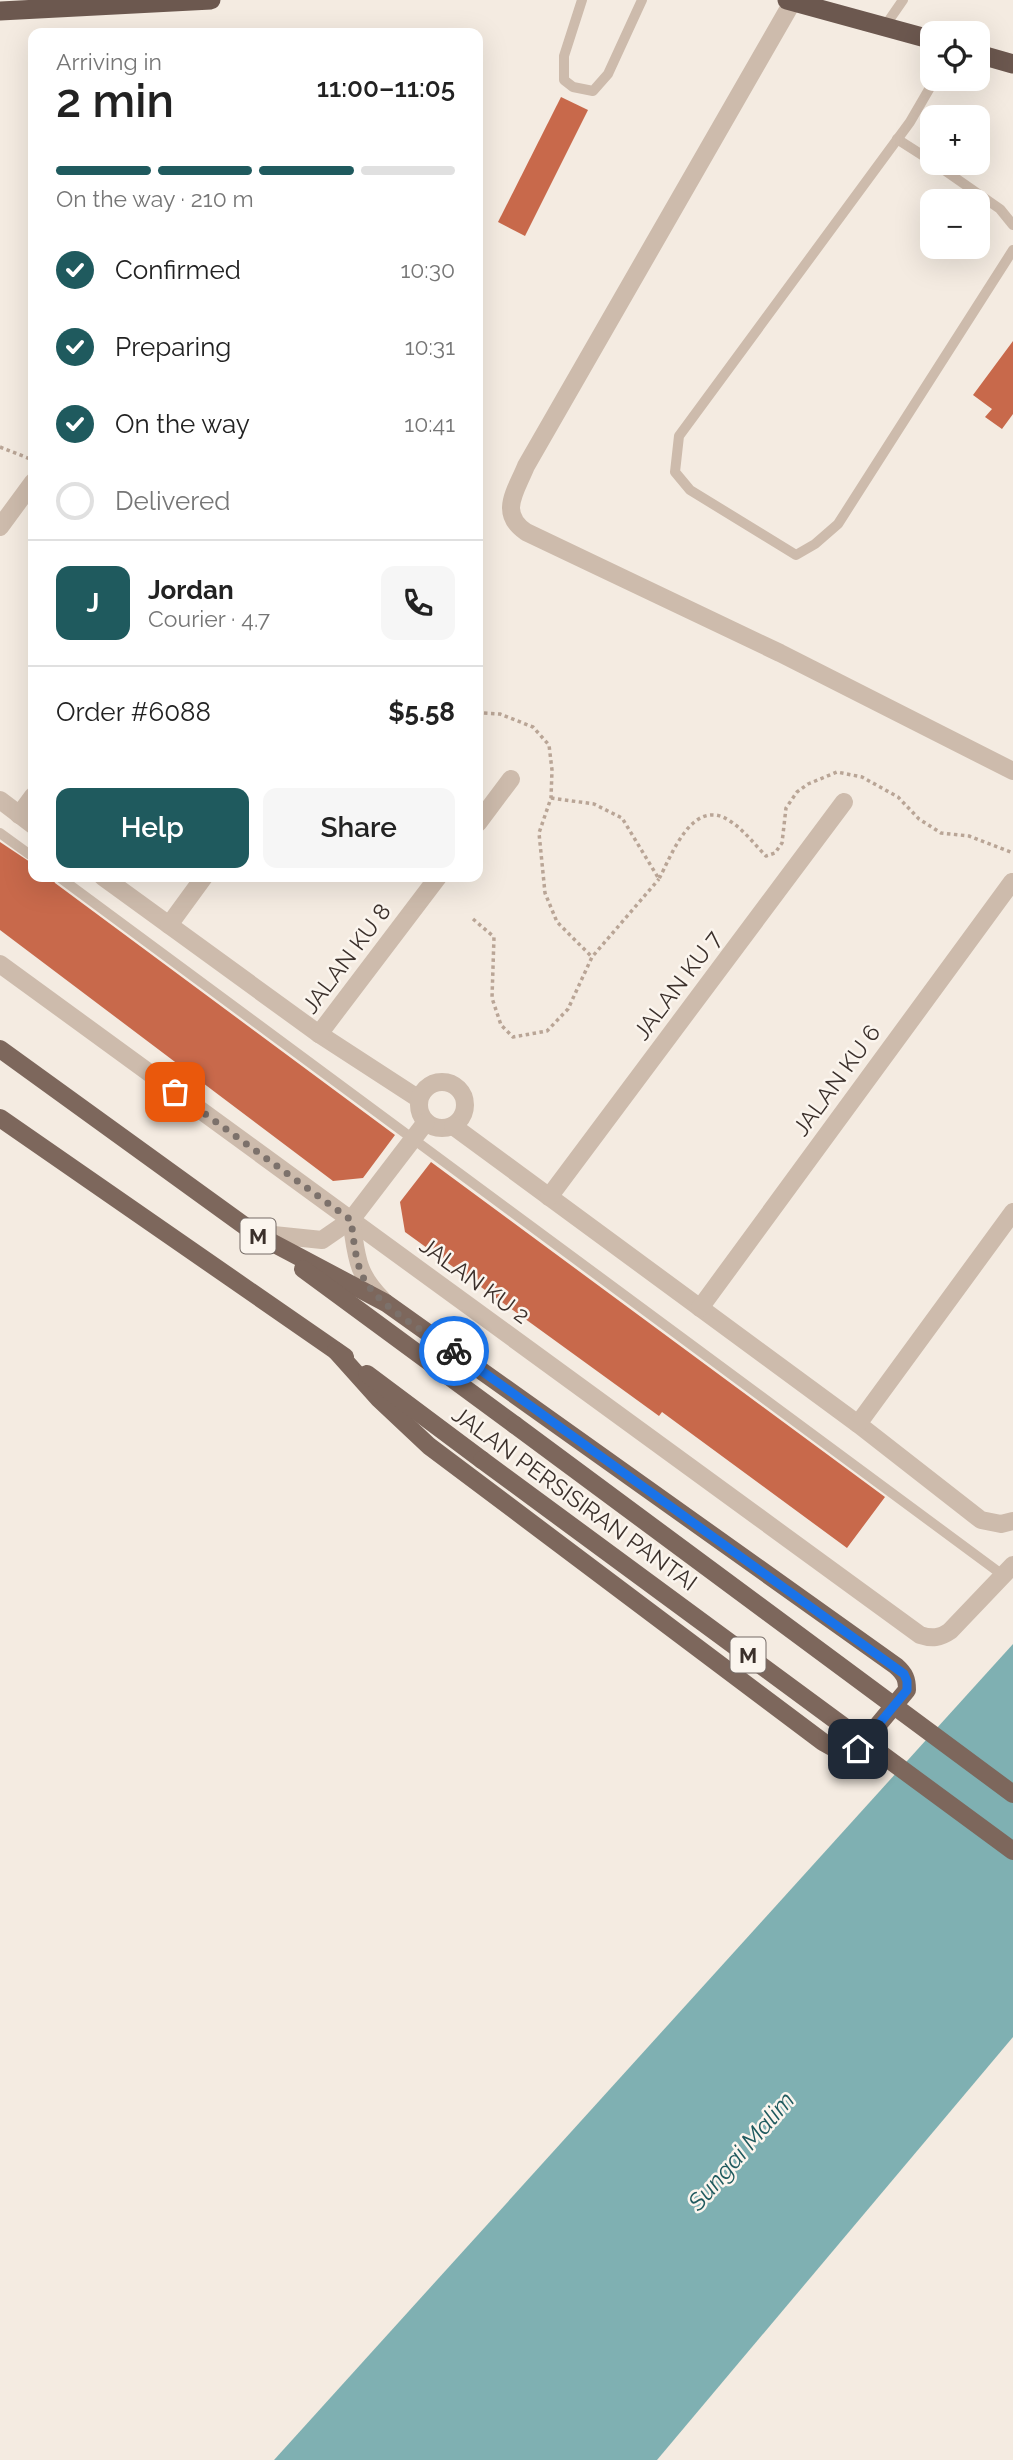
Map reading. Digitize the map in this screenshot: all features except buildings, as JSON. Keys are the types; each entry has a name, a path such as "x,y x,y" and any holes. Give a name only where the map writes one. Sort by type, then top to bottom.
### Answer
{"highway":[{"path":"0,11 211,0"},
{"path":"790,1 831,5 920,36"},
{"path":"990,57 1013,64"}],"main road":[{"name":"JALAN PERSISIRAN PANTAI","path":"0,1049 254,1233 1013,1794"},
{"name":"JALAN PERSISIRAN PANTAI","path":"0,1118 336,1351 1013,1851"},
{"path":"254,1233 386,1303 896,1666 907,1681 907,1690 858,1749 849,1753 823,1742 429,1446 379,1399 336,1351"}],"street":[{"path":"790,1 527,466 511,503 511,515 516,525 526,532 780,653 1013,771"},
{"path":"0,527 28,489"},
{"path":"483,816 511,779"},
{"path":"0,800 26,820"},
{"name":"JALAN KU 7","path":"549,1197 844,802"},
{"path":"110,882 319,1034 419,1099"},
{"path":"169,925 200,882"},
{"name":"JALAN KU 8","path":"319,1034 434,882"},
{"name":"JALAN KU 6","path":"700,1308 1012,882"},
{"name":"JALAN KU 2","path":"0,964 920,1635 941,1637 1008,1571"},
{"path":"435,1082 450,1082 457,1086 466,1099 466,1107 459,1121 453,1126 439,1128 426,1122 420,1111 419,1099 422,1092 435,1082"},
{"path":"254,1233 322,1240 351,1220 426,1122"},
{"path":"453,1126 858,1424 981,1520 1001,1524 1013,1521"},
{"path":"858,1424 1013,1212"},
{"path":"351,1220 358,1264 366,1283 386,1303"}],"lane":[{"path":"582,0 564,56 564,80 573,87 593,91 608,74 642,0"},
{"path":"886,26 903,0"},
{"path":"927,91 897,139 679,436 675,472 690,490 796,555 815,544 838,524 1013,250"},
{"path":"897,139 920,154"},
{"path":"952,175 1000,209 1013,226"},
{"path":"0,832 28,853"},
{"path":"67,882 413,1140 1008,1571"}],"path":[{"path":"0,447 28,458"},
{"path":"483,713 500,714 533,727 548,745 552,770 551,798 539,832 545,892 557,922 592,957"},
{"path":"473,919 494,937 492,998 501,1025 513,1037 547,1031 568,1009 592,957 659,879 692,822 711,815 729,820 766,856 775,853 782,843 786,808 797,792 807,784 837,772 862,777 898,797 919,819 941,833 969,836 1013,853"},
{"path":"551,798 594,804 622,818 659,879"}],"water":[{"name":"Sungai Malim","path":"1013,1644 1013,2037 657,2460 274,2460"}],"way so far":[{"path":"175,1092 351,1220 358,1264 366,1283 386,1303 454,1351"}],"route":[{"path":"454,1351 896,1666 904,1674 907,1690 858,1749"}]}
